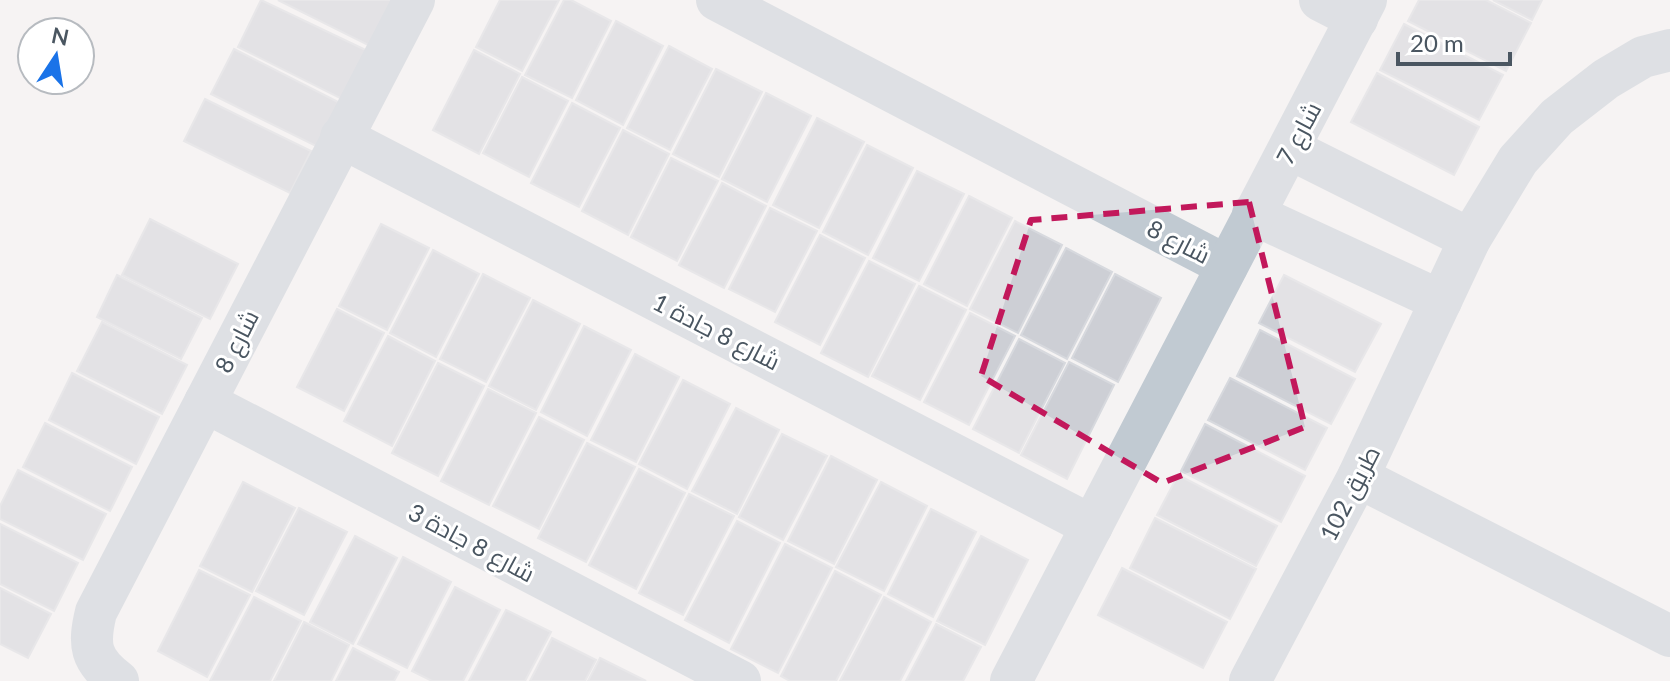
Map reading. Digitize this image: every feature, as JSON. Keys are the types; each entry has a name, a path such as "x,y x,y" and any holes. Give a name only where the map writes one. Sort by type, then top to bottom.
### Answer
{"street":[{"name":"شارع 8","path":"118,681 100,667 93,651 91,634 96,612 414,0"},
{"name":"شارع 8","path":"717,0 1227,266 1011,681"},
{"path":"1320,0 1362,9"},
{"name":"شارع 7","path":"1227,266 1362,9"},
{"name":"طريق 102","path":"1250,681 1358,477 1470,239 1518,160 1557,117 1618,72 1643,57 1670,50"},
{"name":"شارع 8 جادة 1","path":"341,137 1092,526"},
{"path":"1290,149 1470,239"},
{"path":"1253,214 1441,301"},
{"name":"شارع 8 جادة 3","path":"205,402 740,681"},
{"path":"1358,477 1670,636"}],"highlighted area":[{"path":"1249,202 1305,427 1162,483 981,376 1031,220"}],"building":[{"path":"261,0 372,53 348,102 238,47"},
{"path":"278,0 394,0 374,48"},
{"path":"500,0 559,0 522,71 476,47"},
{"path":"564,0 571,0 611,21 572,98 525,75"},
{"path":"1419,0 1486,0 1531,23 1506,71 1408,21"},
{"path":"1493,0 1542,0 1532,20"},
{"path":"616,21 663,46 623,125 576,100"},
{"path":"1404,24 1503,75 1479,120 1380,70"},
{"path":"669,46 712,69 670,150 627,128"},
{"path":"234,49 342,104 320,148 211,94"},
{"path":"474,50 520,74 479,154 433,130"},
{"path":"716,69 762,92 719,177 673,154"},
{"path":"1377,73 1479,127 1454,175 1351,122"},
{"path":"522,77 568,101 529,177 483,153"},
{"path":"766,93 811,116 767,202 722,179"},
{"path":"205,99 311,151 290,193 184,141"},
{"path":"572,103 620,128 579,207 531,183"},
{"path":"817,118 864,142 819,228 773,205"},
{"path":"623,130 669,154 628,235 582,211"},
{"path":"867,145 913,168 868,255 823,232"},
{"path":"671,158 718,181 677,261 631,237"},
{"path":"917,171 964,194 919,281 873,258"},
{"path":"722,183 766,206 724,288 679,265"},
{"path":"969,196 1012,218 967,306 924,284"},
{"path":"770,208 817,231 775,312 729,289"},
{"path":"150,219 238,264 210,319 122,275"},
{"path":"1015,221 1062,245 1018,333 970,309"},
{"path":"381,224 429,248 387,330 339,306"},
{"path":"820,235 865,258 820,345 775,322"},
{"path":"1066,248 1112,272 1067,359 1021,335"},
{"path":"433,250 479,274 436,357 390,333"},
{"path":"869,261 915,284 868,377 821,353"},
{"path":"483,274 530,298 486,382 440,359"},
{"path":"1115,274 1161,298 1118,382 1072,358"},
{"path":"117,275 202,318 181,359 97,317"},
{"path":"1284,275 1381,324 1355,372 1259,323"},
{"path":"919,286 966,310 920,400 872,376"},
{"path":"533,300 580,324 536,410 489,386"},
{"path":"337,309 384,333 344,411 297,387"},
{"path":"970,313 1015,336 969,425 924,402"},
{"path":"102,322 187,365 162,414 77,371"},
{"path":"584,326 631,350 587,436 541,412"},
{"path":"1260,330 1355,379 1331,424 1237,376"},
{"path":"388,336 435,361 392,446 344,421"},
{"path":"1019,339 1065,363 1019,453 973,429"},
{"path":"635,354 679,377 636,462 591,440"},
{"path":"1069,362 1114,385 1067,479 1021,455"},
{"path":"438,363 484,386 438,476 392,453"},
{"path":"72,373 159,417 136,464 49,420"},
{"path":"1230,378 1327,428 1305,470 1208,420"},
{"path":"683,380 730,404 687,489 639,464"},
{"path":"488,389 536,413 489,505 441,481"},
{"path":"736,408 779,430 737,514 692,491"},
{"path":"539,417 584,440 539,529 493,506"},
{"path":"45,423 132,467 110,511 23,467"},
{"path":"1205,424 1305,476 1281,522 1181,471"},
{"path":"782,434 827,456 783,540 739,517"},
{"path":"587,443 635,467 586,562 538,538"},
{"path":"831,456 877,480 834,564 788,541"},
{"path":"639,469 685,493 636,589 589,565"},
{"path":"18,470 106,514 83,560 0,519 0,506"},
{"path":"1178,475 1277,526 1256,566 1157,515"},
{"path":"243,482 295,508 252,592 200,566"},
{"path":"881,482 927,506 884,591 836,567"},
{"path":"689,494 734,516 683,615 639,593"},
{"path":"299,508 347,532 304,615 256,591"},
{"path":"931,509 976,532 933,617 888,594"},
{"path":"1155,518 1256,569 1230,619 1130,568"},
{"path":"737,521 780,543 729,643 685,620"},
{"path":"0,524 78,563 54,611 0,584"},
{"path":"355,536 397,558 353,644 310,622"},
{"path":"981,536 1028,560 985,645 937,621"},
{"path":"785,544 832,568 778,673 731,649"},
{"path":"403,557 451,582 407,668 358,644"},
{"path":"1122,568 1227,622 1203,668 1098,615"},
{"path":"199,570 250,595 207,677 158,651"},
{"path":"835,571 881,595 836,681 790,681 781,676"},
{"path":"455,587 500,610 463,681 432,681 412,671"},
{"path":"0,588 51,614 28,658 0,644"},
{"path":"254,597 301,621 270,681 210,681"},
{"path":"884,597 931,622 900,681 840,681"},
{"path":"506,610 551,632 525,681 469,681"},
{"path":"304,622 349,645 331,681 274,681"},
{"path":"936,624 981,647 963,681 906,681"},
{"path":"552,638 596,660 585,681 530,681"},
{"path":"353,648 399,672 394,681 336,681"},
{"path":"600,658 646,681 588,681"}]}
